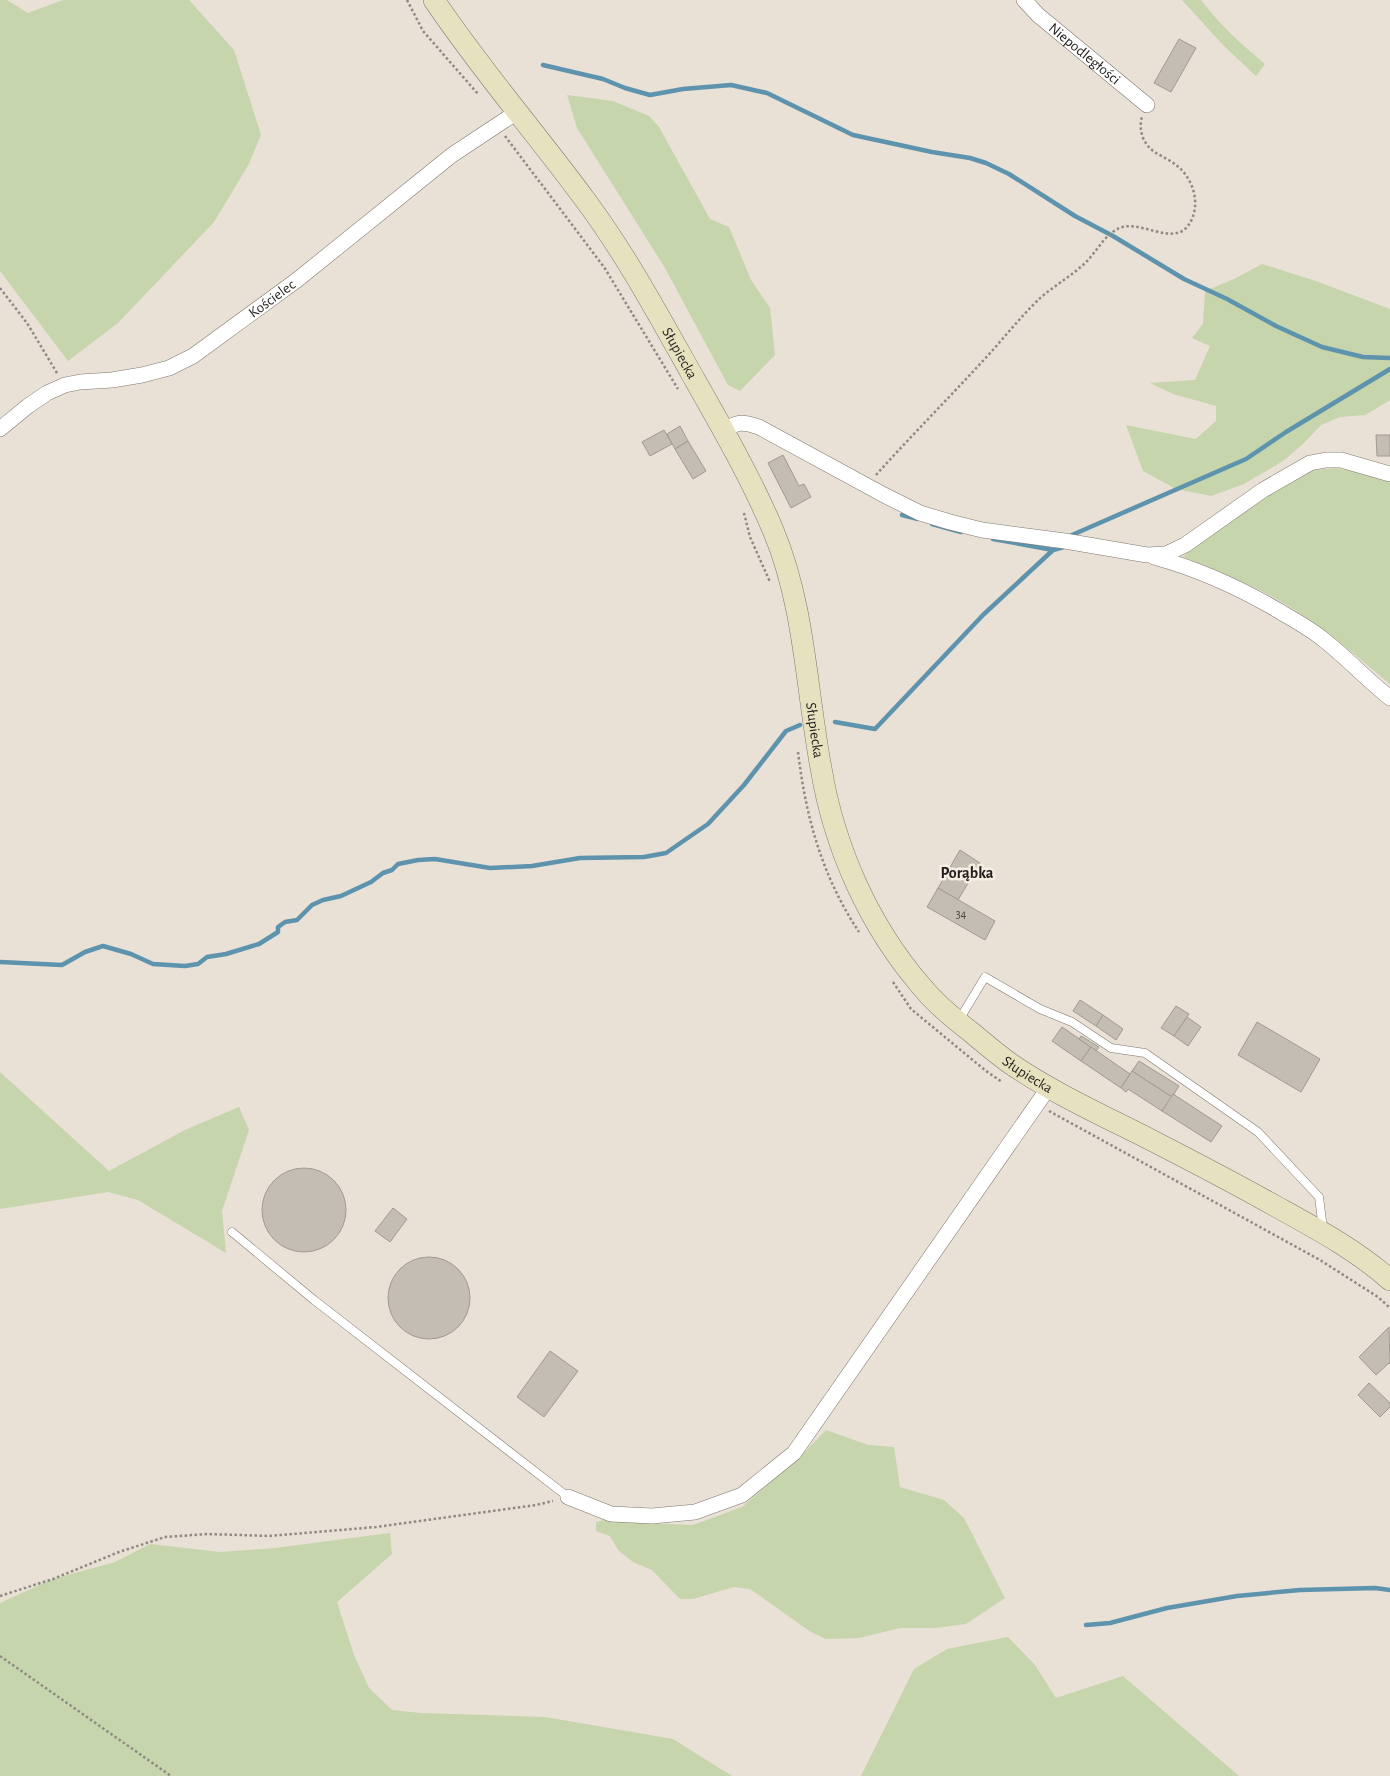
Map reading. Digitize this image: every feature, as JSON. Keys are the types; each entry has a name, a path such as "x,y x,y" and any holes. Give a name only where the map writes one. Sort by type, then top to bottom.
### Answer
{"main road":[{"name":"Słupiecka","path":"434,0 461,40 582,195 619,248 723,430 759,499 774,532 786,566 797,607 821,770 828,803 842,850 873,917 895,951 923,988 958,1022 1010,1063 1069,1099 1208,1169 1324,1233 1390,1280"}],"street":[{"name":"Niepodległości","path":"1024,0 1038,15 1147,105"},
{"name":"Kościelec","path":"0,429 46,393 66,385 142,375 169,368 193,356 296,280 452,155 517,112"},
{"path":"723,430 737,422 759,427 920,513 982,530 1065,541 1147,555 1212,577 1253,596 1324,639 1390,698"},
{"path":"1147,555 1166,554 1185,545 1263,490 1310,463 1342,460 1390,474"},
{"path":"568,1497 611,1514 652,1516 695,1512 742,1495 794,1453 890,1312 970,1201 1049,1086"}],"lane":[{"path":"958,1022 986,977 1040,1009 1072,1022 1111,1048 1146,1054 1258,1132 1319,1197 1324,1233"},
{"path":"232,1232 314,1300 568,1497"}],"path":[{"path":"407,0 423,31 483,99"},
{"path":"867,485 1037,301 1083,265 1112,232 1122,225 1137,225 1173,234 1184,230 1191,222 1196,210 1194,191 1189,180 1178,166 1148,146 1141,134 1141,120 1147,105"},
{"path":"497,125 604,267 680,393"},
{"path":"0,288 27,323 66,385"},
{"path":"743,508 750,537 773,589"},
{"path":"798,752 803,790 820,854 835,892 859,932"},
{"path":"890,978 911,1009 986,1071 1008,1086"},
{"path":"1037,1104 1320,1260 1378,1297 1390,1308"},
{"path":"0,1596 53,1579 119,1552 165,1537 208,1534 269,1536 376,1527 536,1505 568,1497"},
{"path":"0,1656 171,1776"}],"green space":[{"path":"0,0 7,0 28,13 63,0 189,0 234,50 261,135 249,164 214,222 118,323 68,361 0,271"},
{"path":"1182,0 1201,0 1231,34 1265,64 1256,76 1223,45"},
{"path":"567,95 613,101 649,116 659,127 710,219 729,227 751,280 770,308 775,355 740,391 728,385 665,268 577,128"},
{"path":"1262,264 1313,280 1390,309 1390,400 1365,415 1340,417 1321,425 1283,461 1244,484 1211,496 1176,489 1143,471 1126,425 1196,439 1216,421 1216,406 1173,394 1150,383 1195,380 1210,346 1192,338 1203,324 1205,291 1234,279"},
{"path":"1335,468 1363,473 1390,482 1390,684 1306,617 1280,601 1253,587 1183,557 1206,536 1292,480 1315,470"},
{"path":"0,1072 109,1171 185,1130 239,1107 249,1130 222,1211 226,1253 138,1200 108,1192 0,1209"},
{"path":"826,1430 868,1445 894,1447 900,1487 944,1500 964,1518 1005,1598 966,1624 935,1628 900,1628 859,1638 826,1639 811,1632 750,1589 734,1587 693,1599 680,1599 652,1570 633,1562 618,1550 610,1536 596,1531 596,1522 612,1518 644,1523 693,1525 742,1507 801,1456"},
{"path":"390,1533 392,1554 337,1602 354,1655 369,1688 392,1710 421,1713 545,1717 673,1739 732,1776 0,1776 0,1603 53,1579 115,1562 150,1544 220,1552 275,1548"},
{"path":"1008,1637 1035,1665 1056,1698 1123,1676 1239,1776 861,1776 914,1669 947,1649"}],"building":[{"path":"1179,39 1196,48 1171,92 1154,83"},
{"path":"680,426 688,441 675,449 667,434"},
{"path":"664,430 672,444 650,456 642,442"},
{"path":"1376,435 1390,435 1390,456 1377,456"},
{"path":"688,441 706,471 693,479 675,449"},
{"path":"783,455 799,486 804,484 811,497 791,508 768,463"},
{"path":"960,850 980,863 958,900 938,888"},
{"path":"938,888 995,921 985,940 927,907"},
{"path":"1080,1000 1103,1015 1096,1026 1073,1011"},
{"path":"1176,1006 1189,1014 1174,1036 1161,1028"},
{"path":"1103,1015 1123,1029 1116,1040 1096,1026"},
{"path":"1187,1017 1201,1027 1188,1046 1174,1036"},
{"path":"1257,1022 1320,1059 1301,1092 1238,1055"},
{"path":"1062,1027 1091,1047 1081,1061 1052,1041"},
{"path":"1081,1036 1099,1047 1096,1051 1079,1039"},
{"path":"1091,1047 1130,1074 1121,1088 1081,1061"},
{"path":"1139,1061 1179,1086 1172,1097 1132,1071"},
{"path":"1132,1071 1172,1097 1162,1111 1128,1089 1126,1092 1121,1088"},
{"path":"1173,1094 1222,1126 1211,1142 1162,1111"},
{"path":"304,1168 320,1171 334,1180 343,1194 346,1210 343,1226 334,1240 320,1249 304,1252 288,1249 274,1240 265,1226 262,1210 265,1194 274,1180 288,1171"},
{"path":"393,1208 407,1219 390,1242 375,1231"},
{"path":"429,1257 445,1260 458,1269 467,1282 470,1298 467,1314 458,1327 445,1336 429,1339 413,1336 400,1327 391,1314 388,1298 391,1282 400,1269 413,1260"},
{"path":"1389,1327 1390,1364 1376,1375 1359,1357"},
{"path":"550,1351 578,1371 544,1417 517,1397"},
{"path":"1369,1383 1390,1403 1390,1407 1380,1417 1358,1395"}],"waterway":[{"path":"543,65 603,79 650,95 683,89 731,85 767,93 853,135 970,158 986,163 1009,174 1075,216 1113,236 1184,279 1227,299 1276,326 1322,347 1363,357 1390,358"},
{"path":"1072,535 1246,459 1286,432 1390,369"},
{"path":"902,515 918,519"},
{"path":"932,524 961,532"},
{"path":"993,539 1053,550"},
{"path":"835,722 875,729 983,615 1053,550 1064,547"},
{"path":"0,962 62,965 85,952 103,946 131,954 153,964 185,966 198,964 207,957 226,954 259,944 278,932 278,927 285,922 297,920 312,905 323,900 341,896 371,882 383,873 392,870 398,864 435,859 490,868 532,866 580,858 644,857 666,853 708,824 744,785 786,731 800,725"},
{"path":"1086,1625 1110,1623 1167,1608 1237,1596 1300,1590 1375,1588 1390,1590"}],"district":[{"name":"Porąbka","path":"967,873"}]}
